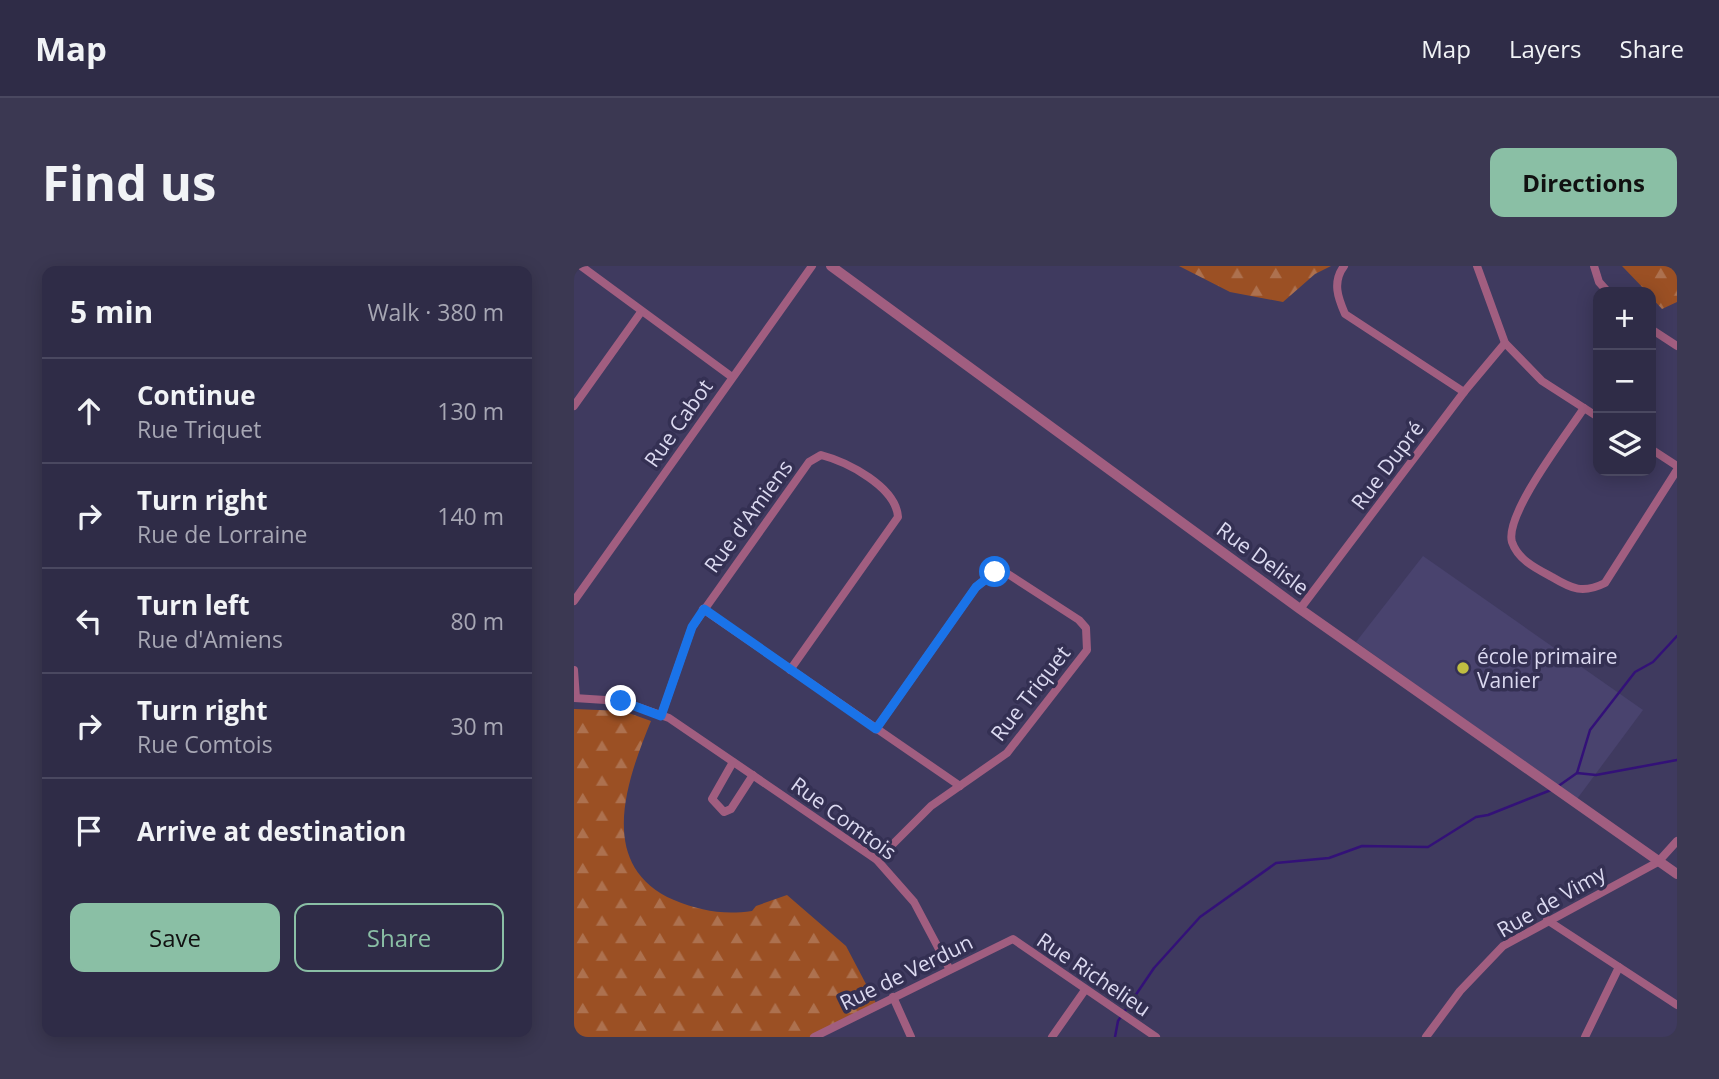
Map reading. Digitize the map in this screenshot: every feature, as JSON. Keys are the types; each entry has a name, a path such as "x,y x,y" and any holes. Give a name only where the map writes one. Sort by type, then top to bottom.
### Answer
{"street":[{"path":"581,266 732,377"},
{"name":"Rue Cabot","path":"574,601 812,266"},
{"name":"Rue Delisle","path":"831,266 1300,610 1677,874"},
{"path":"1344,266 1337,284 1338,298 1345,314 1464,392"},
{"path":"1477,266 1505,343 1520,362 1542,380 1593,414"},
{"path":"1594,266 1604,287"},
{"path":"574,406 641,312"},
{"path":"1656,332 1677,346"},
{"name":"Rue Dupré","path":"1300,610 1464,392 1505,343"},
{"path":"1584,408 1513,520 1513,545 1530,564 1579,591 1590,591 1605,583 1677,468 1656,453"},
{"name":"Rue d'Amiens","path":"661,716 692,627 808,462 821,454 861,474 893,499 898,517 790,670"},
{"name":"Rue Triquet","path":"876,729 976,587 995,572 1008,574 1079,620 1086,628 1087,650 1007,753 931,806 877,860"},
{"path":"704,609 960,786"},
{"path":"574,670 575,698"},
{"name":"Rue Comtois","path":"575,698 621,701 661,716 877,860 914,902 949,968"},
{"path":"733,762 712,799 717,808 724,812 731,809 753,775"},
{"name":"Rue de Vimy","path":"1426,1037 1485,962 1503,946 1658,862 1677,841"},
{"path":"1547,920 1677,1005"},
{"name":"Rue de Verdun","path":"814,1037 949,968 1013,939"},
{"name":"Rue Richelieu","path":"1013,939 1156,1037"},
{"path":"1585,1037 1619,967"},
{"path":"1052,1037 1085,990"},
{"path":"893,997 911,1037"}],"shaded area":[{"path":"1423,556 1643,710 1577,799 1356,642"}],"green space":[{"path":"1179,266 1331,266 1315,274 1283,302 1230,292"},
{"path":"1622,266 1677,266 1677,302 1662,309 1656,302 1656,287 1642,287"},
{"path":"574,709 623,711 651,721 633,770 624,821 626,845 634,866 650,885 684,904 722,912 752,911 756,906 787,895 846,946 877,1005 814,1037 574,1037"}],"waterway":[{"path":"1577,773 1590,730 1635,672 1653,662 1677,636"},
{"path":"1557,787 1577,773 1596,775 1677,760"},
{"path":"1115,1037 1118,1021 1154,968 1200,917 1276,863 1329,858 1362,846 1428,847 1476,817 1488,815 1551,790"}],"place":[{"name":"école primaire Vanier","path":"1463,668"}],"route":[{"path":"621,701 661,716 692,627 704,609 876,729 976,587 995,572"}]}
